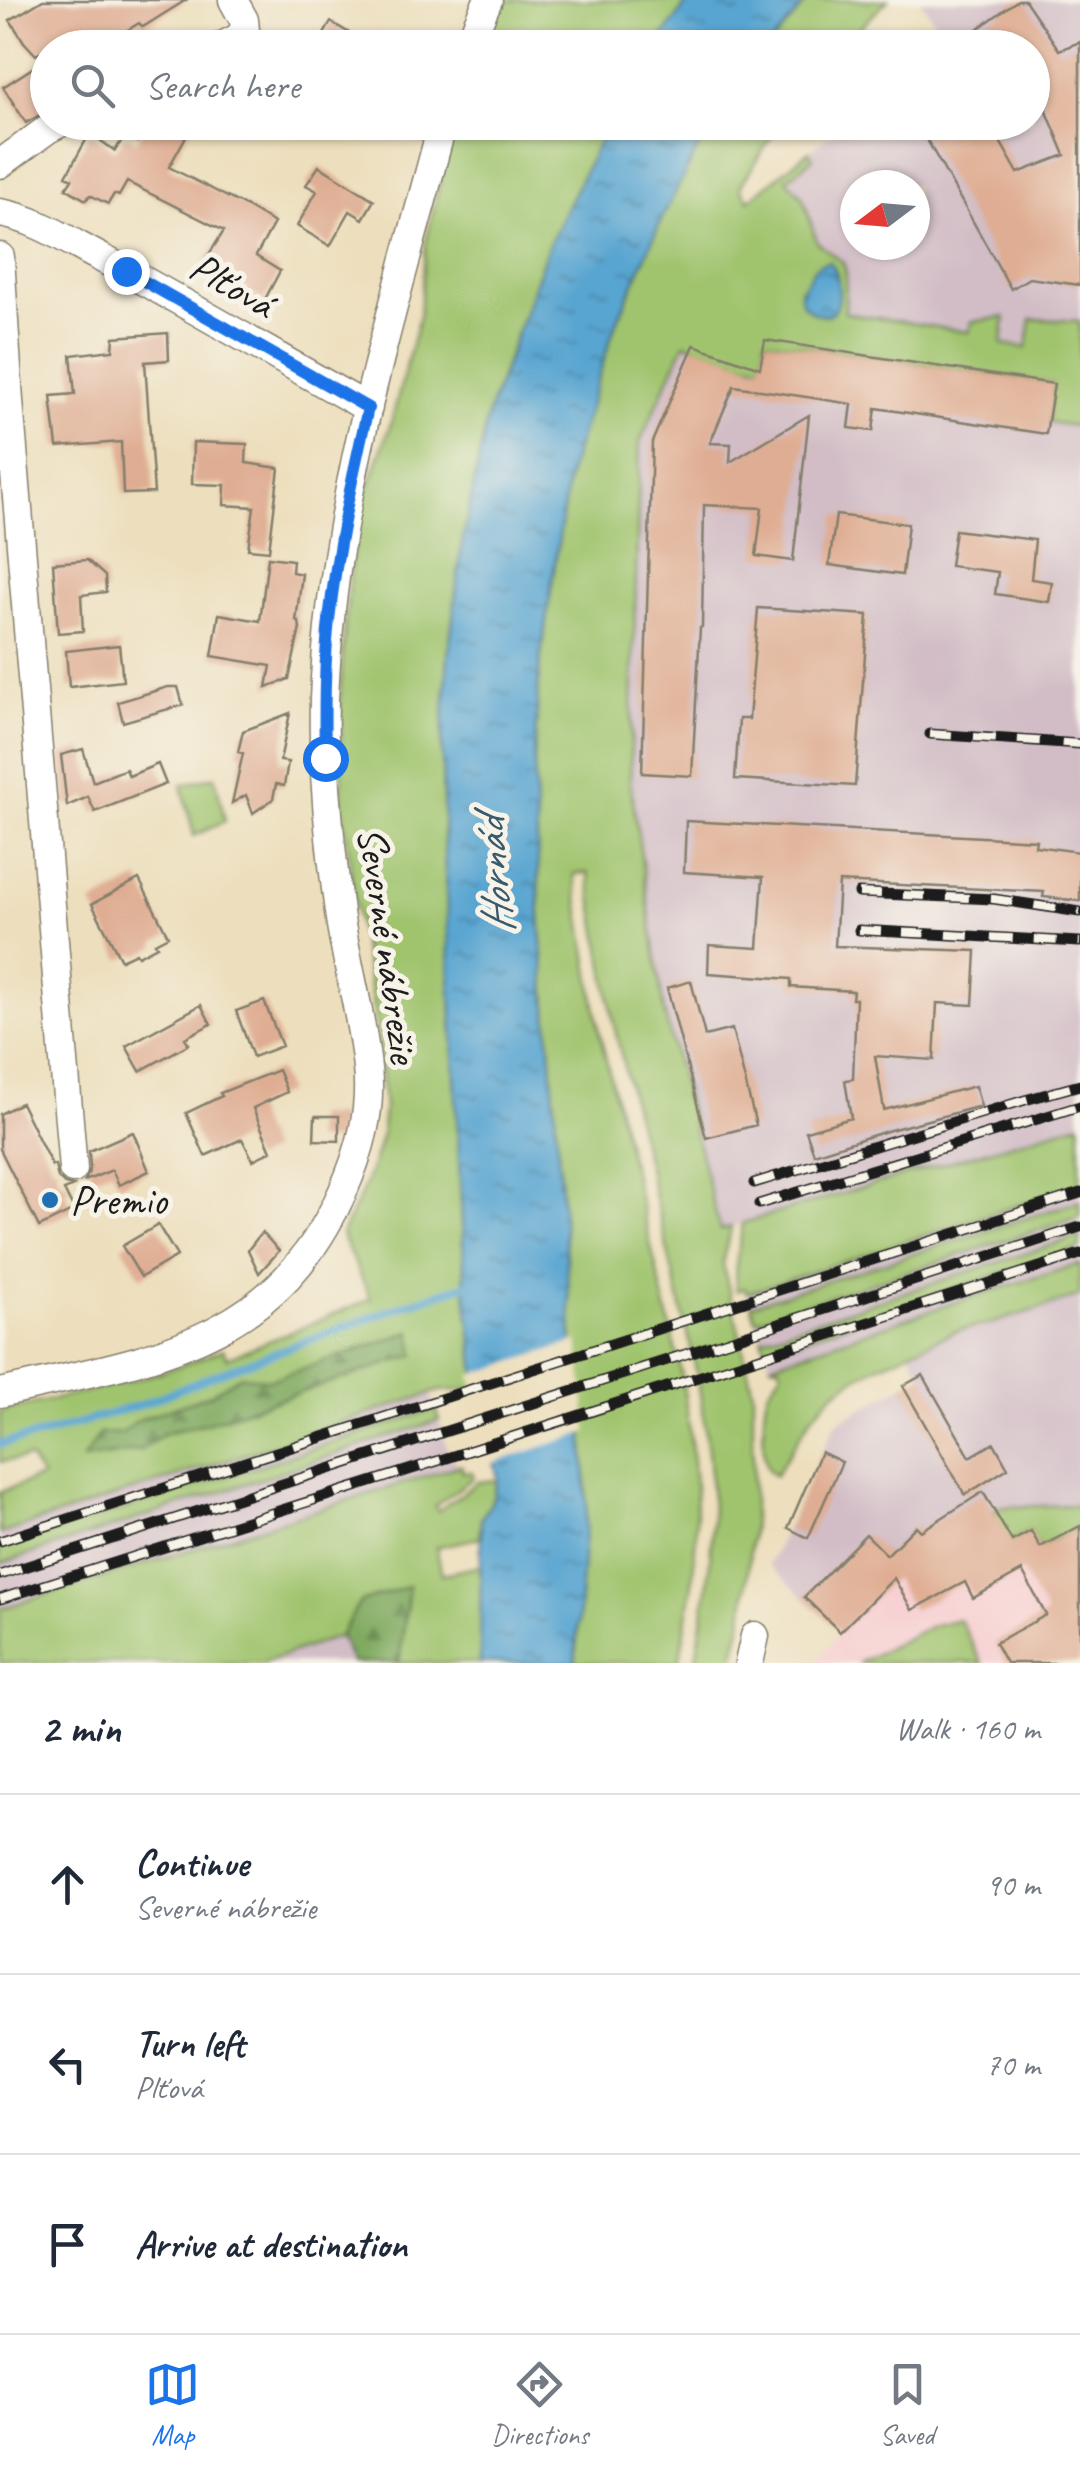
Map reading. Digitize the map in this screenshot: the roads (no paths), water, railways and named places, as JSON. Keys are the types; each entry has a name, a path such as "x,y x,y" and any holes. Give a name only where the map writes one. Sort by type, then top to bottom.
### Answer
{"street":[{"path":"232,0 244,20 245,30"},
{"path":"475,30 488,0"},
{"path":"0,164 33,140"},
{"name":"Severné nábrežie","path":"0,1393 158,1356 222,1329 249,1312 303,1258 322,1231 352,1172 362,1142 369,1090 340,920 328,814 324,704 328,622 343,521 368,408 438,140"},
{"name":"Plťová","path":"0,213 26,219 126,271 368,408"},
{"path":"0,257 5,402 73,1168"}],"water":[{"path":"689,0 808,0 782,30 668,30"},
{"name":"Hornád","path":"601,140 702,140 663,216 613,331 569,472 540,662 534,760 540,915 587,1506 575,1663 480,1663 481,1519 492,1501 498,1479 478,1389 465,1285 444,849 442,743 448,657 462,544 488,414 548,247"},
{"path":"830,262 838,281 838,304 827,315 820,315 807,308 800,292 815,268"}],"waterway":[{"path":"0,1444 140,1405 473,1282"}],"railway":[{"path":"930,734 1080,744"},
{"path":"859,893 994,899 1080,912"},
{"path":"859,930 1080,942"},
{"path":"754,1183 1080,1085"},
{"path":"759,1204 1080,1106"},
{"path":"0,1541 1080,1193"},
{"path":"0,1575 1080,1227"},
{"path":"0,1599 1080,1254"}],"place":[{"name":"Premio","path":"50,1200"}]}
